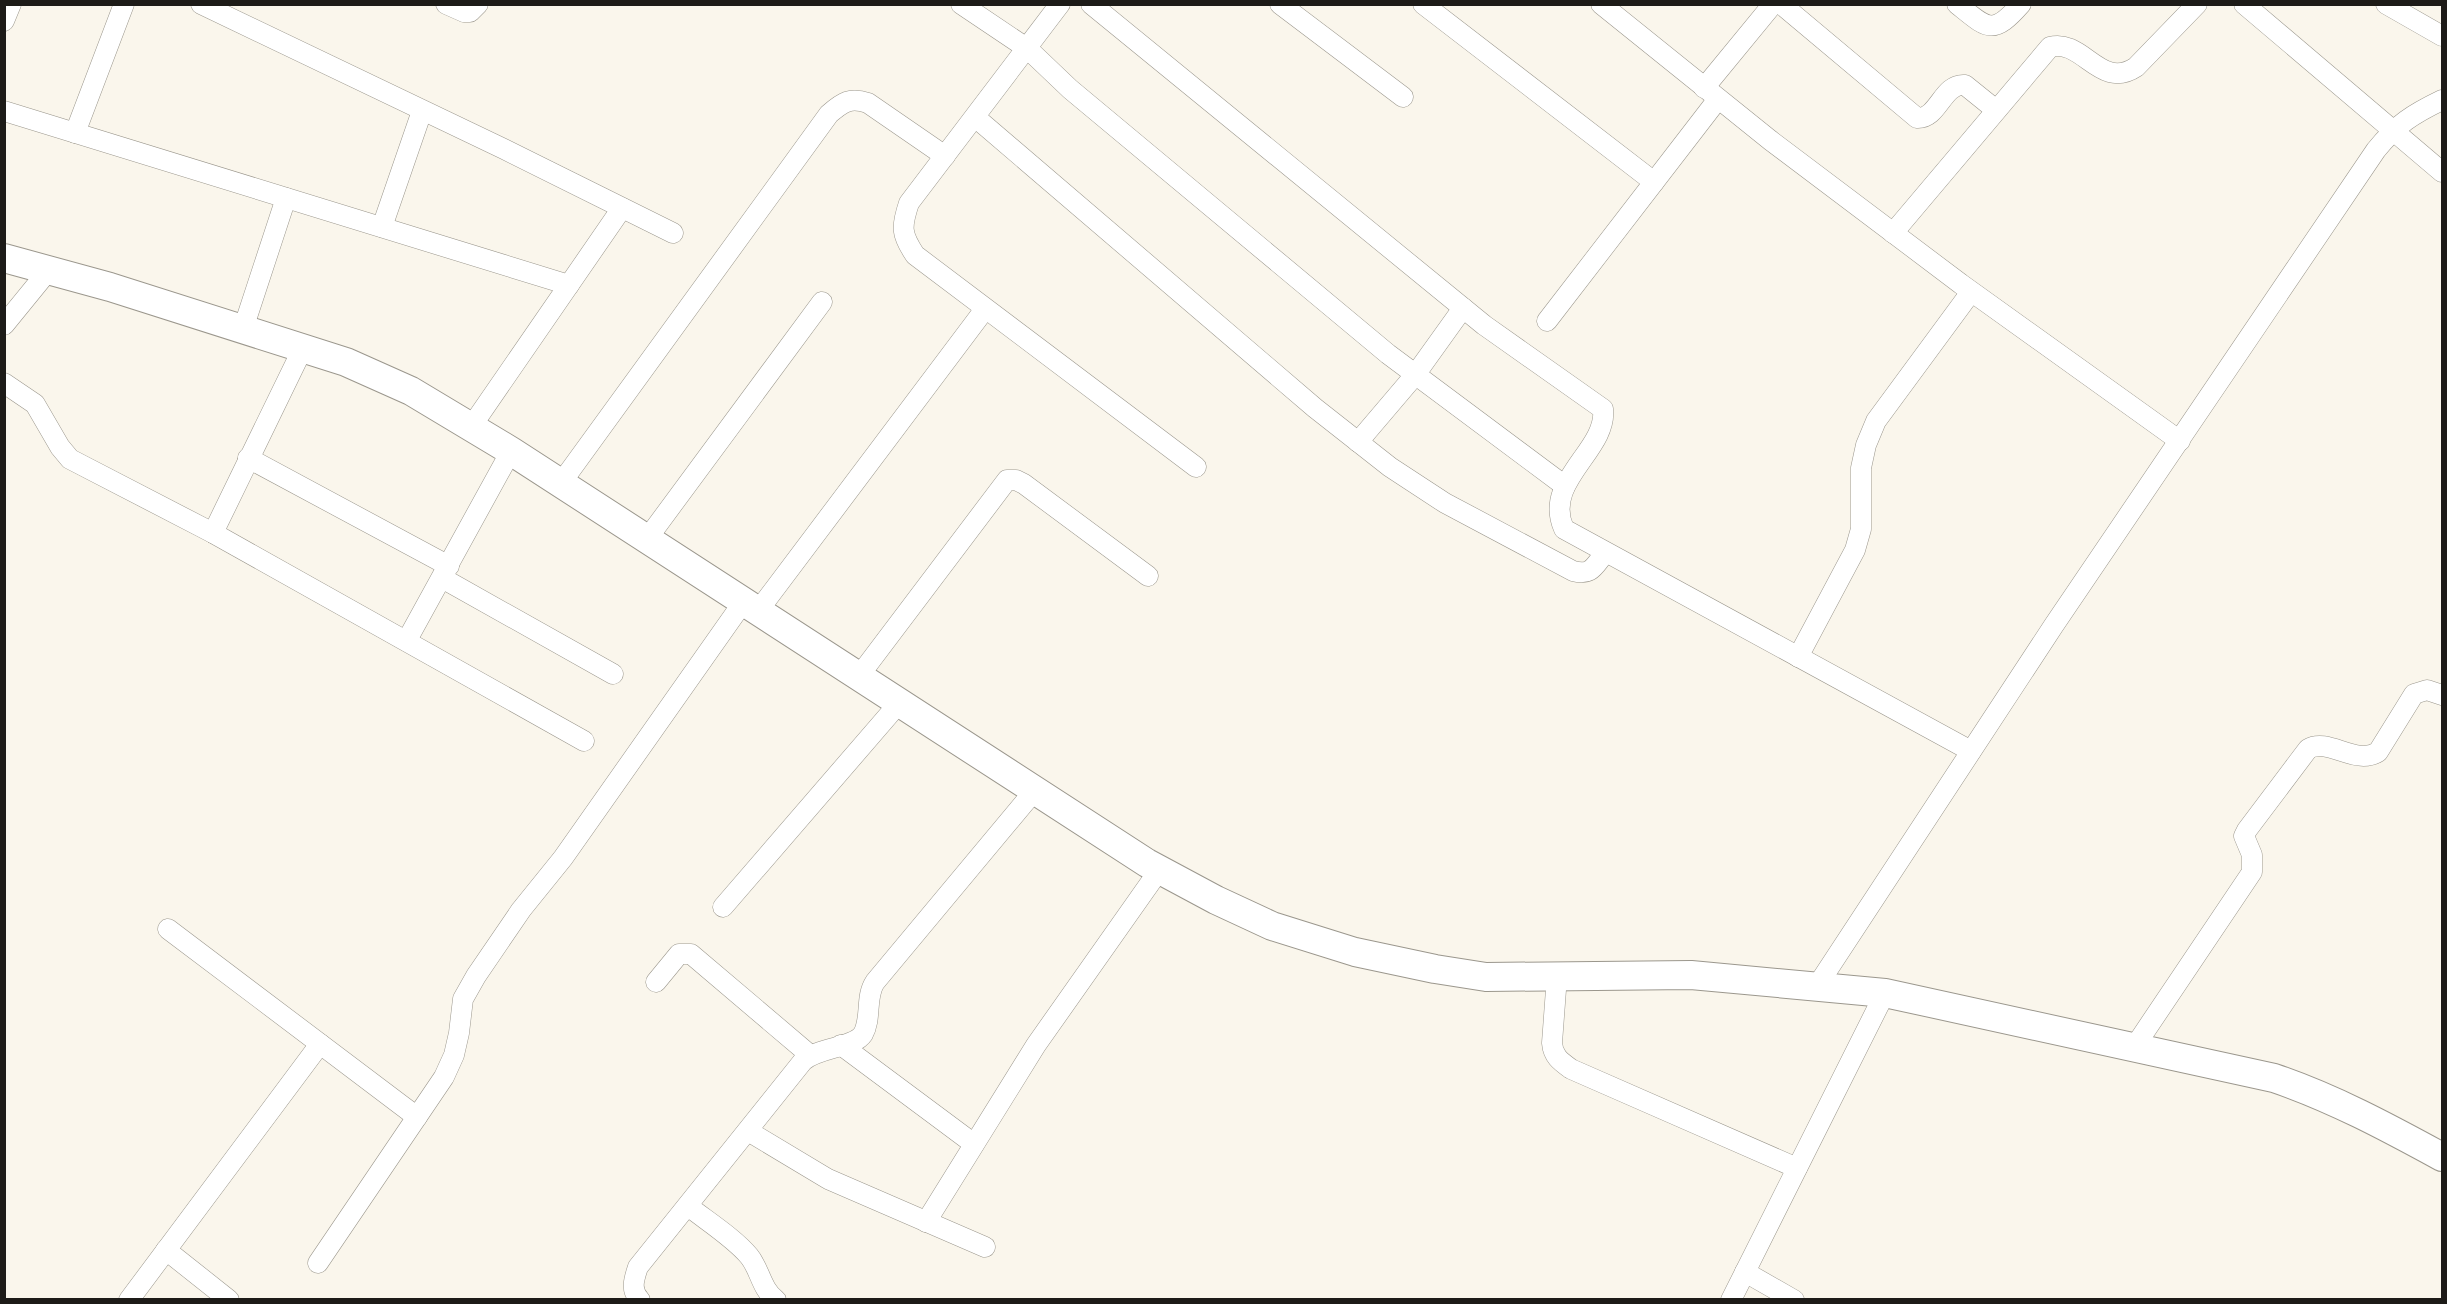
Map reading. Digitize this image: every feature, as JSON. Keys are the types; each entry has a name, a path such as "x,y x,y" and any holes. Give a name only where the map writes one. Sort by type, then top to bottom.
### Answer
{"street":[{"path":"4,21 11,4"},
{"path":"75,133 124,4"},
{"path":"201,4 674,233"},
{"path":"446,4 464,12 470,12 478,4"},
{"path":"961,4 1028,49 1070,89 1415,375 1565,486"},
{"path":"1060,4 909,203 903,222 904,238 915,255 1196,467"},
{"path":"1091,4 1462,308 1603,410 1602,426 1565,486 1559,507 1560,520 1564,529 1971,751"},
{"path":"1280,4 1403,97"},
{"path":"1424,4 1654,182"},
{"path":"1601,4 1621,11 1711,93 1971,292 2180,441"},
{"path":"1547,321 1654,182 1711,93 1773,4"},
{"path":"1781,4 1917,118 1928,116 1958,84 1971,89 1996,110"},
{"path":"1957,4 1981,24 1989,27 1999,25 2021,4"},
{"path":"1893,233 2050,48 2064,46 2108,73 2127,73 2136,67 2198,4"},
{"path":"2244,4 2442,172"},
{"path":"2386,4 2442,36"},
{"path":"561,483 822,124 844,101 857,99 868,103 945,156"},
{"path":"1817,986 1971,751 2376,150 2392,130 2418,111 2442,100"},
{"path":"4,111 569,285"},
{"path":"382,227 422,111"},
{"path":"975,117 1150,268 1390,467 1445,503 1573,571 1583,573 1589,571 1605,553"},
{"path":"243,329 286,198"},
{"path":"471,427 622,208"},
{"path":"4,258 110,288 346,362 411,391 511,451 1160,869 1216,900 1272,926 1355,952 1435,969 1486,976 1691,975 1885,993 2274,1078 2306,1089 2358,1112 2442,1156"},
{"path":"4,325 48,271"},
{"path":"1798,657 1855,550 1861,529 1861,468 1866,445 1876,421 1971,292"},
{"path":"647,539 822,302"},
{"path":"1358,442 1415,375 1462,308"},
{"path":"318,1263 444,1077 454,1055 463,999 521,910 563,858 751,606 986,309"},
{"path":"213,533 303,348"},
{"path":"4,383 35,404 60,447 70,459 213,533 584,741"},
{"path":"407,640 511,451"},
{"path":"248,458 446,572 613,674"},
{"path":"859,676 1007,480 1016,480 1024,484 1148,576"},
{"path":"2135,1046 2252,872 2252,855 2244,836 2308,749 2318,746 2361,757 2370,757 2378,752 2415,694 2427,690 2442,695"},
{"path":"723,908 900,702"},
{"path":"640,1299 636,1297 633,1282 638,1268 810,1055 853,1042 864,1032 870,993 875,982 1035,790"},
{"path":"926,1222 1036,1045 1160,869"},
{"path":"168,929 417,1117"},
{"path":"656,982 679,954 691,954 810,1055"},
{"path":"1557,976 1553,1052 1570,1069 1797,1168"},
{"path":"1731,1299 1885,993"},
{"path":"129,1299 320,1044"},
{"path":"841,1045 974,1144"},
{"path":"748,1131 828,1179 984,1247"},
{"path":"688,1206 748,1255 756,1266 764,1286 776,1299"},
{"path":"165,1250 229,1299"},
{"path":"1745,1272 1794,1299"}]}
